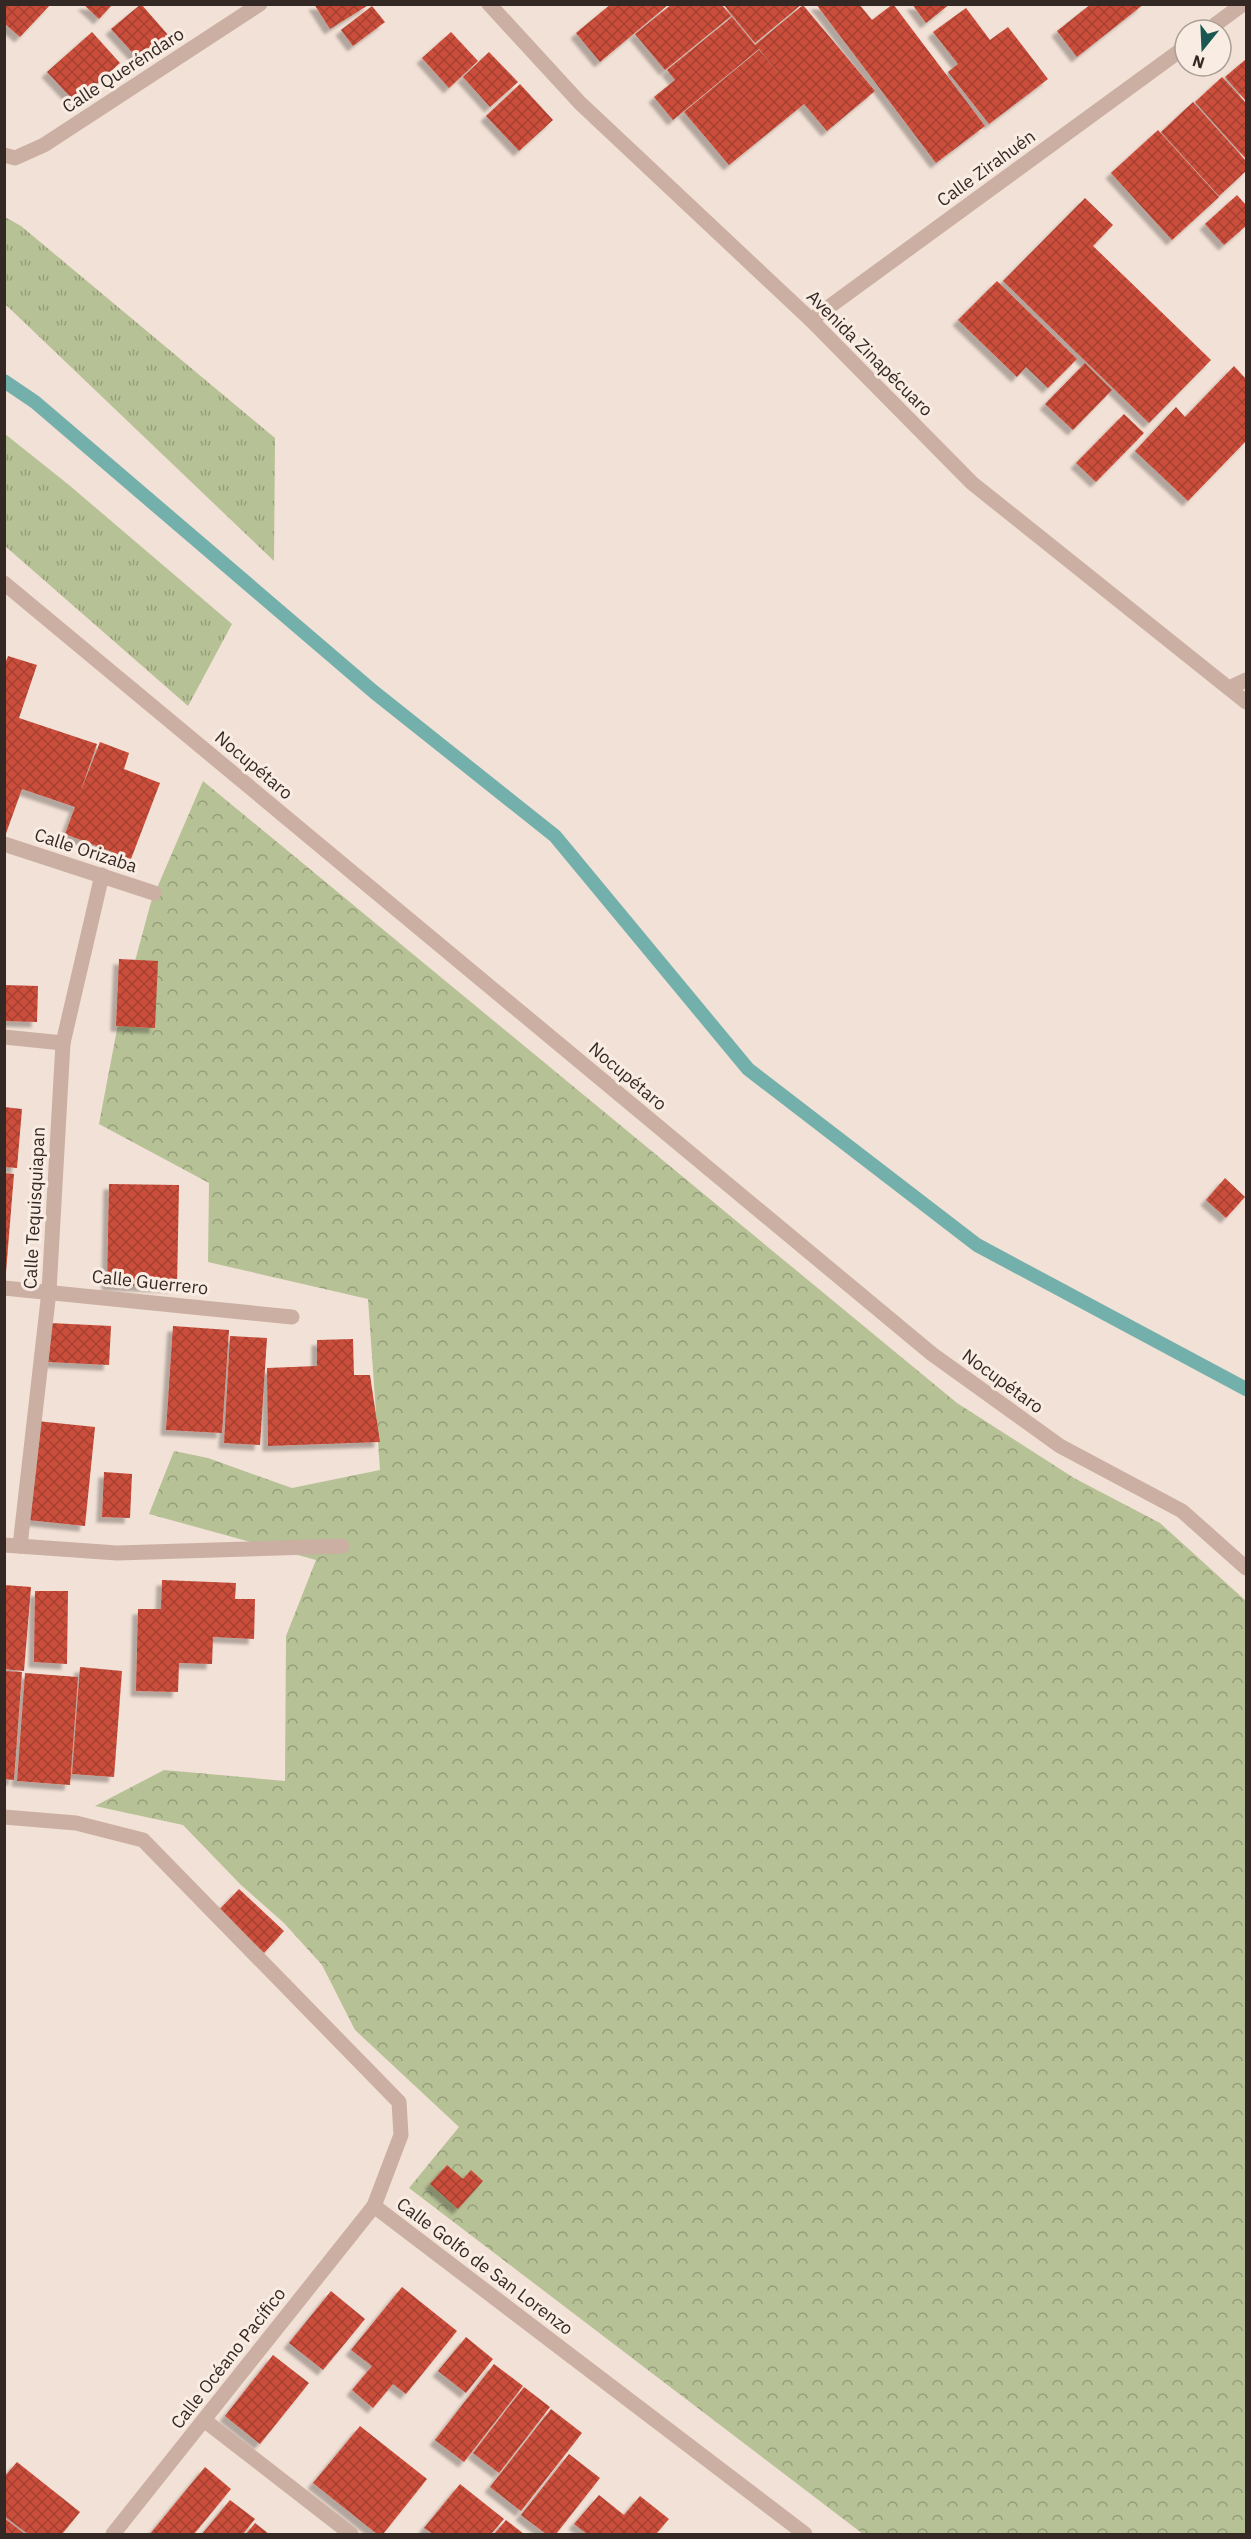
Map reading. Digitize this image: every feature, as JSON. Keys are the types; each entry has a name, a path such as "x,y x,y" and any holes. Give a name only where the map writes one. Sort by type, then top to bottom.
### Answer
{"street":[{"name":"Calle Queréndaro","path":"4,155 15,158 44,145 260,4"},
{"name":"Avenida Zinapécuaro","path":"489,4 580,103 811,320 972,483 1246,702"},
{"path":"1225,18 1244,4"},
{"name":"Calle Zirahuén","path":"811,320 1173,56"},
{"name":"Nocupétaro","path":"4,583 932,1354 1060,1446 1182,1512 1246,1568"},
{"path":"1229,688 1246,680"},
{"name":"Calle Orizaba","path":"4,844 154,893"},
{"name":"Calle Tequisquiapan","path":"12,1545 49,1291 63,1043 102,875"},
{"path":"4,1037 63,1043"},
{"name":"Calle Guerrero","path":"4,1288 292,1317"},
{"path":"12,1545 117,1553 342,1546"},
{"name":"Calle Golfo de San Lorenzo","path":"4,1818 76,1822 143,1840 399,2102 401,2135 374,2206 806,2535"},
{"name":"Calle Océano Pacífico","path":"113,2535 374,2206"},
{"path":"204,2420 351,2535"}],"green space":[{"path":"5,217 21,226 275,438 274,561 5,304"},
{"path":"5,434 69,485 232,624 188,706 5,546"},
{"path":"203,781 957,1403 1074,1478 1160,1523 1246,1601 1246,2534 863,2534 409,2188 459,2127 355,2030 322,1965 284,1923 241,1885 183,1825 95,1806 164,1770 285,1781 286,1636 316,1560 149,1514 174,1451 208,1458 292,1488 380,1470 368,1299 208,1262 209,1183 99,1124 118,1024 151,902"}],"building":[{"path":"4,4 51,4 20,37 4,23"},
{"path":"83,4 113,4 99,19"},
{"path":"141,4 169,36 140,61 111,29"},
{"path":"314,4 370,4 330,29"},
{"path":"611,4 669,4 600,62 576,33"},
{"path":"672,4 721,4 731,16 665,70 635,34"},
{"path":"723,4 802,4 755,43"},
{"path":"816,4 859,4 872,20 893,4 985,126 936,163"},
{"path":"912,4 950,4 926,23"},
{"path":"1091,4 1144,4 1077,57 1057,31"},
{"path":"803,5 875,91 827,131 804,104 729,165 684,112 759,50 782,77 759,49 673,120 654,97 675,80 667,70 732,17 755,45"},
{"path":"372,6 385,22 353,46 341,30"},
{"path":"966,8 990,40 1008,27 1048,79 989,124 948,72 958,64 933,32"},
{"path":"92,32 120,63 76,103 47,72"},
{"path":"451,32 478,61 449,88 422,58"},
{"path":"489,52 518,82 490,107 463,77"},
{"path":"1246,59 1246,101 1226,78 1233,78 1233,70"},
{"path":"1223,78 1246,103 1246,159 1195,102"},
{"path":"520,84 553,120 519,151 486,116"},
{"path":"1193,102 1246,161 1246,171 1219,196 1161,132"},
{"path":"1158,130 1219,197 1172,240 1111,173"},
{"path":"1237,195 1246,205 1246,226 1224,245 1205,224"},
{"path":"1085,198 1113,225 1093,246 1211,360 1149,423 1003,281"},
{"path":"997,281 1077,359 1048,388 1026,367 1017,377 958,320"},
{"path":"1085,363 1112,390 1073,430 1045,404"},
{"path":"1234,366 1246,379 1246,441 1188,501 1135,451 1176,407 1185,417"},
{"path":"1124,414 1144,433 1096,482 1076,463"},
{"path":"8,656 37,665 19,718 97,744 80,793 100,742 129,753 124,769 160,783 131,859 65,834 75,807 22,789 4,839 4,666"},
{"path":"119,959 158,961 155,1028 116,1026"},
{"path":"4,985 38,986 37,1022 4,1021"},
{"path":"4,1107 22,1109 17,1168 4,1167"},
{"path":"4,1173 14,1174 6,1272 4,1272"},
{"path":"1225,1178 1245,1197 1226,1218 1206,1200"},
{"path":"109,1184 179,1185 177,1287 107,1285"},
{"path":"50,1323 111,1326 109,1365 48,1362"},
{"path":"173,1326 229,1330 222,1433 166,1430"},
{"path":"230,1336 267,1338 260,1445 224,1443"},
{"path":"353,1339 354,1375 370,1375 380,1442 268,1446 267,1368 317,1366 317,1340"},
{"path":"37,1421 95,1427 85,1526 28,1520"},
{"path":"104,1472 132,1474 130,1518 102,1517"},
{"path":"162,1580 236,1583 235,1599 255,1599 254,1639 213,1637 212,1664 179,1663 178,1692 136,1691 138,1609 161,1609"},
{"path":"4,1585 31,1587 24,1671 4,1669"},
{"path":"35,1591 68,1591 67,1664 34,1662"},
{"path":"80,1667 122,1671 114,1777 72,1774"},
{"path":"4,1671 22,1672 14,1780 4,1779"},
{"path":"25,1673 78,1677 70,1785 17,1781"},
{"path":"239,1889 284,1931 264,1953 218,1911"},
{"path":"447,2165 463,2179 471,2170 483,2181 458,2209 430,2184"},
{"path":"402,2287 457,2331 406,2394 393,2384 373,2408 352,2390 372,2366 351,2350"},
{"path":"331,2291 365,2319 323,2370 289,2343"},
{"path":"466,2337 493,2359 466,2393 438,2371"},
{"path":"273,2355 309,2383 260,2444 225,2416"},
{"path":"494,2364 523,2386 464,2462 435,2440"},
{"path":"524,2387 550,2407 499,2473 473,2453"},
{"path":"551,2409 582,2433 521,2511 490,2487"},
{"path":"360,2426 427,2479 383,2534 377,2534 313,2483"},
{"path":"569,2454 600,2478 556,2534 546,2534 521,2515"},
{"path":"17,2462 80,2512 62,2534 28,2534 4,2516 4,2477"},
{"path":"205,2467 231,2489 194,2534 150,2534"},
{"path":"460,2484 504,2519 491,2534 433,2534 424,2528"},
{"path":"599,2495 624,2515 640,2496 669,2519 656,2534 587,2534 574,2524"},
{"path":"230,2500 255,2519 243,2534 202,2534"},
{"path":"4,2518 25,2534 4,2534"},
{"path":"506,2520 524,2534 494,2534"},
{"path":"255,2523 269,2534 246,2534"}],"waterway":[{"path":"4,381 35,402 374,692 555,836 748,1069 977,1245 1246,1389"}]}
